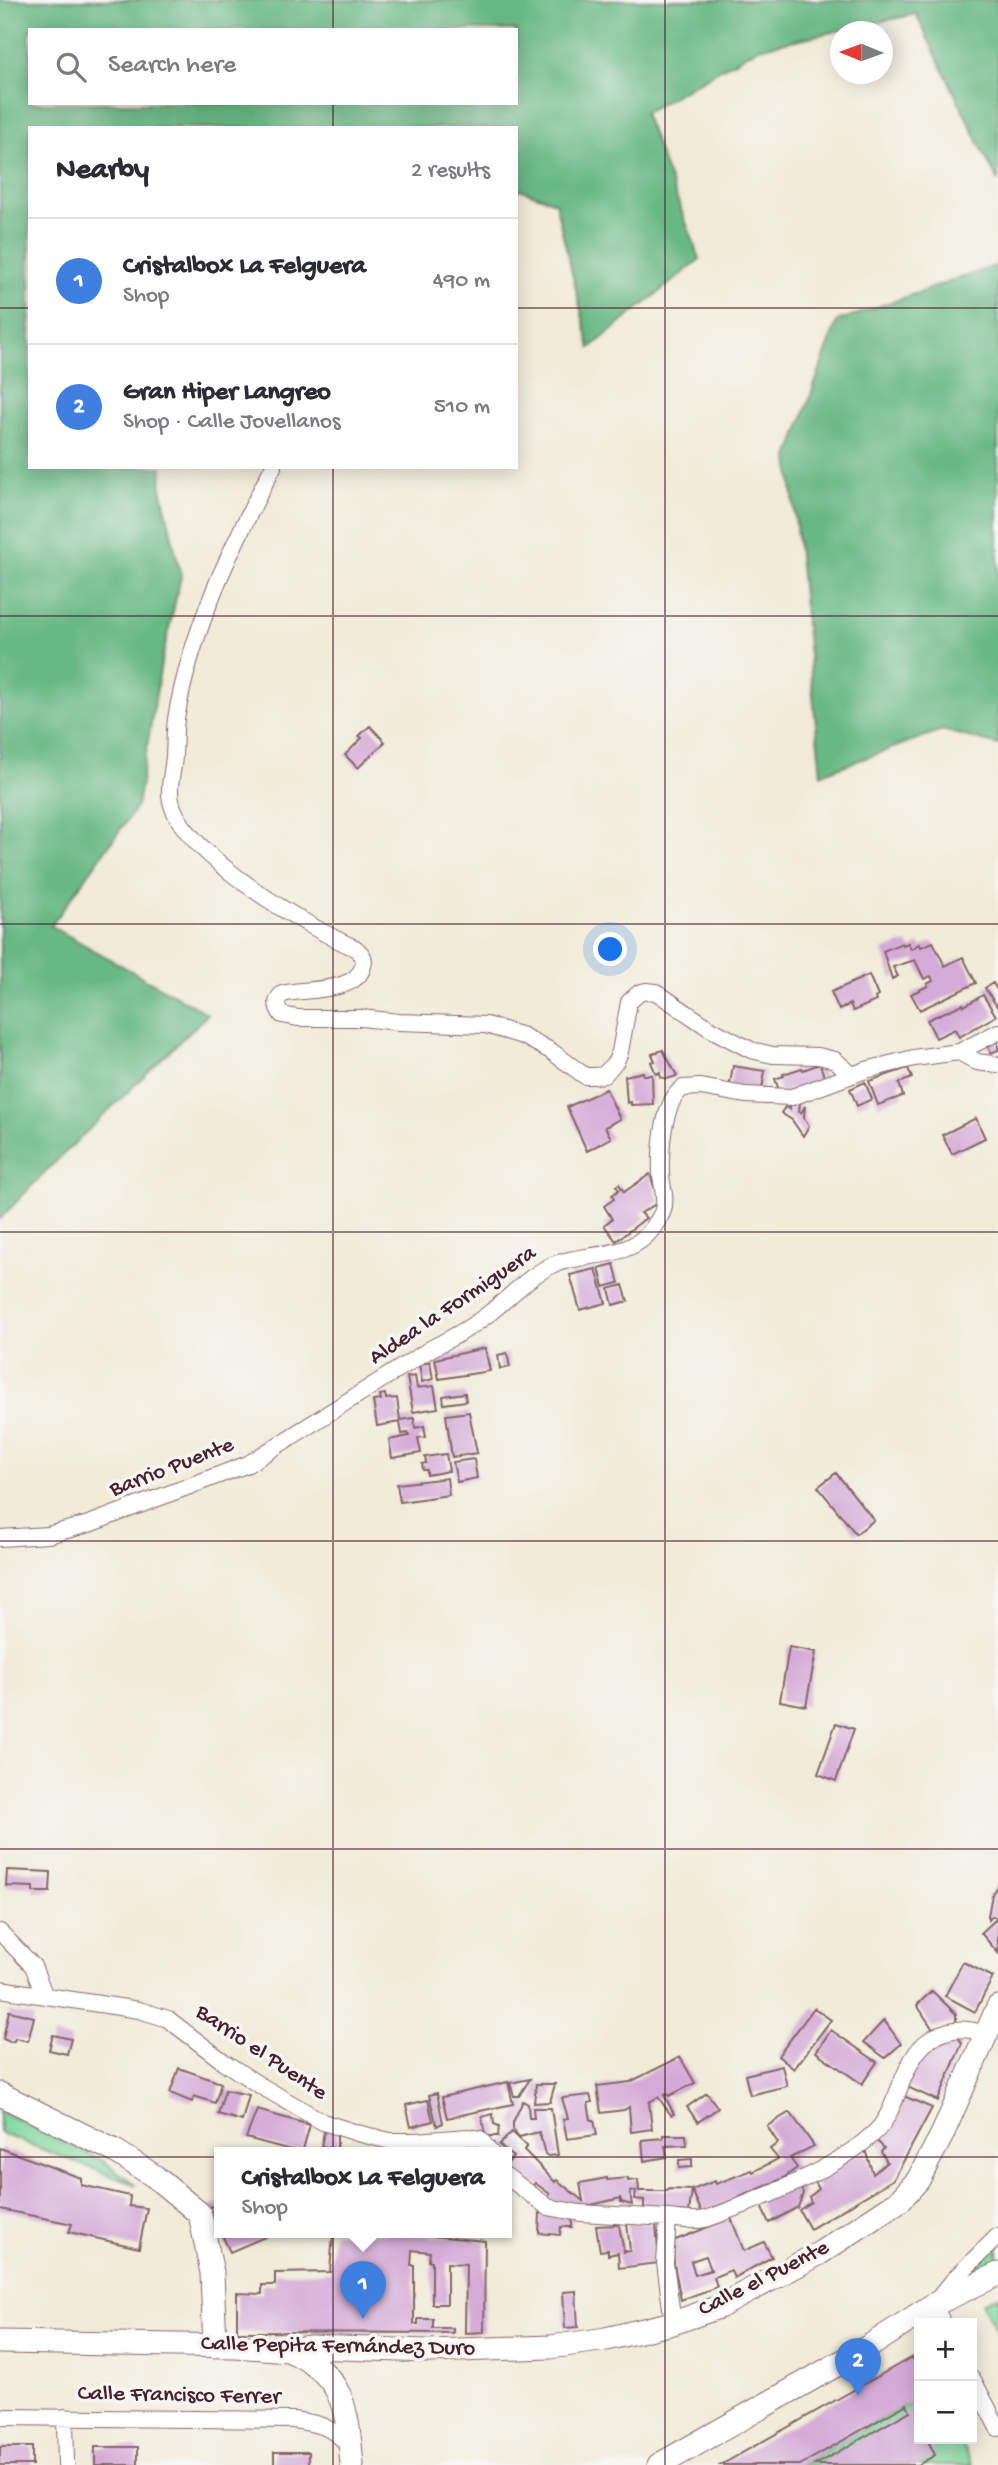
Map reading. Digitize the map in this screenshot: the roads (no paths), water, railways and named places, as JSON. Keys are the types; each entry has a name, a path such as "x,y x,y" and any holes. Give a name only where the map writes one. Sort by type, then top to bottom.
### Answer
{"street":[{"path":"271,469 229,554 203,618 177,714 170,799 174,811 201,848 297,919 355,948 363,955 365,963 361,973 353,981 334,987 282,994 276,1005 282,1015 298,1018 361,1018 486,1025 523,1036 551,1051 585,1076 594,1076 604,1075 616,1062 629,1002 646,990 656,992 709,1028 751,1050 774,1055 835,1059 852,1075"},
{"name":"Aldea la Formiguera","path":"346,1404 432,1348 459,1335 555,1264 616,1253 652,1230 663,1210 665,1194 661,1175 667,1114 670,1103 683,1088 701,1087 745,1095 792,1097 852,1075 914,1058 959,1052 998,1032"},
{"name":"Aldea la Formiguera","path":"959,1052 977,1062 998,1065"},
{"name":"Barrio Puente","path":"0,1538 48,1535 89,1524 166,1496 248,1464 346,1404"},
{"path":"0,1932 33,1966 45,1996"},
{"name":"Barrio el Puente","path":"0,1989 138,2010 169,2018 245,2076 323,2122 390,2141 468,2137 480,2139 486,2147"},
{"name":"Calle el Puente","path":"668,2218 665,2263 673,2323 719,2306 820,2253 900,2201 918,2180 953,2112 998,2007"},
{"path":"512,2180 548,2207 580,2213 704,2220 797,2183 874,2134 883,2123 913,2057 929,2039 959,2029 974,2030 985,2035"},
{"path":"0,2094 115,2151 154,2175 200,2214 212,2273 215,2346"},
{"path":"938,2314 956,2277 998,2236"},
{"path":"659,2465 868,2347 938,2314 998,2274"},
{"name":"Calle Pepita Fernández Duro","path":"0,2342 288,2350 350,2347 429,2351 551,2347 606,2339 673,2323"},
{"path":"330,2377 340,2354 350,2347"},
{"path":"288,2350 305,2357 330,2377 346,2408 351,2456"},
{"path":"974,2381 998,2428"},
{"name":"Calle Francisco Ferrer","path":"0,2417 293,2420 321,2424 334,2431 351,2456"},
{"path":"65,2417 66,2465"}],"place":[{"name":"Cristalbox La Felguera","path":"363,2319"},
{"name":"Gran Hiper Langreo","path":"858,2396"}]}
